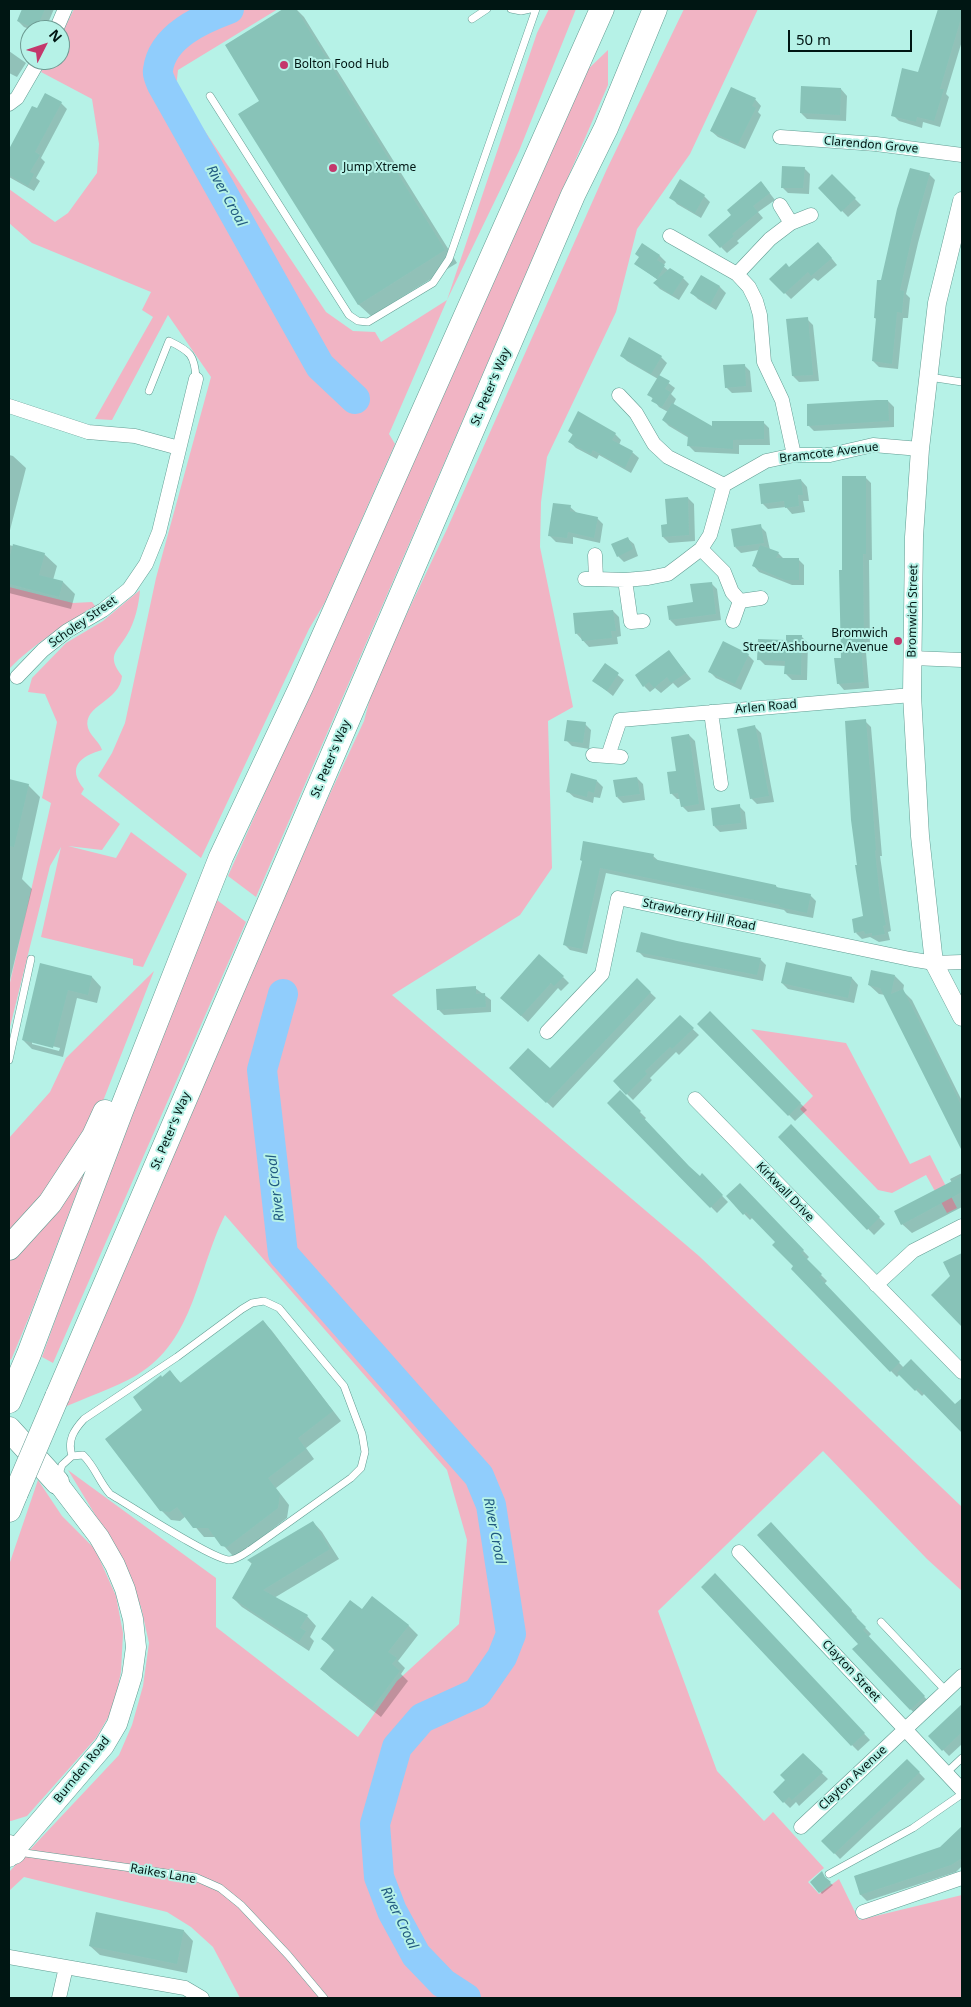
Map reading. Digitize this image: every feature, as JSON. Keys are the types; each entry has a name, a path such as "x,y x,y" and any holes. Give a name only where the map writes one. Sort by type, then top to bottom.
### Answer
{"highway":[{"path":"9,1248 50,1203 94,1136 301,687 602,9"},
{"name":"St. Peter's Way","path":"11,1505 573,195 606,128 656,9"},
{"path":"606,128 674,9"},
{"path":"9,1401 29,1354 120,1111 222,857"},
{"path":"9,1428 56,1482"}],"main road":[{"name":"Burnden Road","path":"10,1852 104,1746 117,1724 132,1676 136,1648 133,1619 115,1565 99,1537 56,1482"}],"street":[{"path":"9,104 18,98 33,70"},
{"name":"Clarendon Grove","path":"780,137 876,144 962,155"},
{"name":"Bromwich Street","path":"962,201 937,304 920,449 914,538 912,658 912,694 920,836 934,963 962,1017"},
{"path":"780,205 791,223"},
{"path":"737,274 770,238 791,223 811,215"},
{"path":"670,236 737,274 749,287 760,315 764,362 782,400 794,455"},
{"name":"Scholey Street","path":"17,677 49,645 67,631 103,610 129,589 146,564 159,532 196,379"},
{"path":"595,555 591,579 625,580 668,574 701,549 710,535 724,485 668,457 654,444 632,407 619,395"},
{"path":"9,406 88,432 135,436 179,448"},
{"name":"Bramcote Avenue","path":"724,485 766,461 794,455 830,455 873,445 920,449"},
{"path":"701,549 724,572 732,592 740,601"},
{"path":"625,580 631,622 643,621"},
{"path":"740,601 761,598"},
{"path":"733,621 740,601"},
{"path":"912,658 962,660"},
{"name":"Arlen Road","path":"593,755 615,756 620,720 912,694"},
{"path":"711,712 721,784"},
{"name":"Strawberry Hill Road","path":"547,1032 602,974 618,898 934,963"},
{"path":"934,963 962,962"},
{"name":"Kirkwall Drive","path":"694,1099 962,1372"},
{"path":"876,1285 914,1251 962,1226"},
{"name":"Clayton Street","path":"739,1552 962,1790"},
{"name":"Clayton Avenue","path":"801,1827 962,1676"},
{"path":"863,1912 962,1878"},
{"path":"9,1957 185,1988 202,1998"},
{"path":"59,1998 66,1967"}],"lane":[{"path":"472,19 487,9"},
{"path":"511,9 521,11 530,9"},
{"path":"210,96 349,315 358,321 368,322 433,283 449,259 536,9"},
{"path":"148,391 169,341 184,348 196,362 196,379"},
{"path":"929,377 962,382"},
{"path":"9,1060 31,959"},
{"path":"56,1482 62,1465 72,1456 83,1455 93,1465 100,1482 110,1494 208,1552 229,1560 238,1558 250,1550 351,1478 361,1468 364,1452 362,1434 344,1386 279,1308 264,1301 252,1303 242,1309 177,1357 84,1419 75,1429 71,1439 70,1448 72,1456"},
{"path":"881,1622 946,1692"},
{"path":"946,1773 962,1758"},
{"path":"829,1874 912,1828 962,1794"},
{"name":"Raikes Lane","path":"10,1852 194,1877 220,1888 241,1905 288,1955 324,1998"}],"shaded area":[{"path":"74,9 278,9 178,70 176,88 326,312 353,331 375,332 381,342 447,300 389,434 395,444 325,602 309,629 201,858 98,776 112,753 125,723 156,578 211,377 168,315 112,420 95,419 153,317 142,310 151,292 32,243 9,223 9,189 55,222 68,213 97,173 99,144 92,99 41,72 42,70 70,70 68,20"},
{"path":"549,9 576,9 519,151 447,300 537,33"},
{"path":"684,9 758,9 690,154 637,229 616,312 547,457 541,502 540,547 573,707 548,721 552,868 520,915 392,995 699,1256 962,1507 962,1591 927,1559 823,1451 658,1611 717,1771 764,1821 773,1812 824,1868 808,1882 819,1894 839,1879 859,1920 962,1895 962,1998 240,1998 213,1947 191,1927 167,1912 24,1877 9,1891 9,1872 119,1755 132,1725 143,1686 149,1643 141,1607 122,1559 68,1470 216,1578 216,1627 358,1737 397,1681 459,1624 467,1540 447,1470 225,1215 192,1302 183,1323 171,1343 156,1360 137,1375 60,1409 328,798 364,721 374,683 447,529 606,171"},
{"path":"608,50 608,85 256,897 228,876 584,73"},
{"path":"9,587 73,603 92,602 96,607 39,643 9,669"},
{"path":"140,590 138,607 132,624 114,658 117,669 122,676 120,685 109,698 90,714 88,720 89,731 102,750 82,759 76,769 76,774 84,789 81,794 120,824 102,850 68,846 116,858 131,832 187,874 143,967 133,965 133,959 41,937 61,847 50,866 9,1031 9,987 51,803 42,798 57,722 45,694 28,692 32,678 66,643 103,621"},
{"path":"217,900 246,922 53,1363 42,1357 114,1156"},
{"path":"154,971 103,1101 34,1206 9,1232 9,1138 50,1092 66,1058"},
{"path":"751,1029 846,1043 910,1164 930,1155 957,1208 947,1213 926,1175 892,1193 878,1190 800,1109 813,1096"},
{"path":"89,1161 11,1360 9,1357 9,1257"},
{"path":"38,1480 62,1516 95,1549 116,1596 123,1633 121,1672 113,1709 96,1738 27,1816 9,1821 9,1565"}],"building":[{"path":"22,9 45,9 40,20 17,21"},
{"path":"283,9 296,9 445,250 358,305 238,114 259,101 225,45"},
{"path":"938,9 962,9 962,15 940,89 944,89 934,121 917,117 916,122 891,116 902,68 918,72"},
{"path":"801,86 841,88 840,115 800,113"},
{"path":"731,87 756,98 752,106 756,108 738,144 710,131"},
{"path":"45,93 62,102 35,152 40,155 30,172 34,174 28,186 9,175 9,149 32,106 37,108"},
{"path":"782,166 805,167 803,188 781,188"},
{"path":"910,168 930,173 912,236 900,290 904,291 902,313 897,312 892,364 872,361 877,280 881,280 897,209"},
{"path":"832,174 856,198 841,212 818,188"},
{"path":"680,179 705,195 695,213 669,198"},
{"path":"761,181 770,193 753,206 758,212 732,234 734,236 720,248 708,235 731,215 727,210"},
{"path":"818,242 832,258 811,276 808,272 784,294 769,279 786,263 789,267"},
{"path":"642,243 660,255 657,260 665,265 657,279 634,264 639,257 635,254"},
{"path":"670,268 684,277 672,295 653,283"},
{"path":"701,275 720,286 710,305 690,293"},
{"path":"808,317 813,375 792,376 786,319"},
{"path":"629,337 662,356 651,374 620,356"},
{"path":"745,364 746,386 725,388 723,365"},
{"path":"659,375 670,381 665,389 671,392 662,407 651,401 653,398 647,395"},
{"path":"888,400 889,421 807,426 807,404"},
{"path":"672,403 712,426 712,421 764,421 764,439 733,440 733,449 687,446 688,436 662,420"},
{"path":"578,411 616,433 612,440 633,451 625,468 593,450 591,454 568,442 573,434 568,431"},
{"path":"842,476 866,476 866,554 863,554 864,646 861,647 864,682 837,684 834,658 841,658 839,570 842,570"},
{"path":"801,479 803,495 798,495 799,506 785,508 784,501 761,504 759,484"},
{"path":"688,497 689,535 662,537 661,525 667,524 665,499"},
{"path":"553,503 571,505 570,511 598,517 594,538 568,532 567,538 548,536"},
{"path":"761,524 764,543 734,547 731,529"},
{"path":"628,537 633,549 617,557 611,544"},
{"path":"13,544 45,553 39,575 63,581 59,597 9,584 9,560"},
{"path":"760,545 779,552 776,558 799,558 799,580 785,580 752,566"},
{"path":"712,582 716,614 669,620 667,606 693,602 690,584"},
{"path":"613,610 616,631 611,631 612,638 582,641 580,633 575,634 573,613"},
{"path":"786,635 802,635 801,675 784,674 785,661 757,660 758,639 786,640"},
{"path":"723,641 749,654 735,684 708,672"},
{"path":"669,650 686,673 671,683 667,677 654,688 649,682 643,687 635,675"},
{"path":"605,663 619,673 607,691 592,681"},
{"path":"866,719 875,851 880,898 886,925 883,926 885,934 872,936 872,933 865,934 864,931 854,933 852,919 863,916 855,865 857,865 851,820 845,721"},
{"path":"567,720 586,722 583,743 564,741"},
{"path":"755,725 769,796 750,799 737,729"},
{"path":"689,734 699,804 681,807 678,793 670,794 667,772 676,771 671,737"},
{"path":"571,773 597,780 594,793 588,791 587,797 566,792"},
{"path":"637,777 640,794 616,797 613,780"},
{"path":"9,779 29,784 14,847 9,846"},
{"path":"740,804 741,823 713,826 711,808"},
{"path":"583,841 654,854 653,859 811,894 807,913 779,907 780,905 600,868 582,949 563,945 582,861 580,860"},
{"path":"641,932 761,958 757,975 636,952"},
{"path":"539,954 564,976 554,986 551,983 521,1016 500,998"},
{"path":"786,962 852,977 848,998 781,983"},
{"path":"40,963 92,976 88,995 68,990 53,1048 22,1040"},
{"path":"871,970 895,975 891,994 903,989 945,1072 962,1107 962,1151 880,988 868,985"},
{"path":"637,978 651,992 546,1103 509,1068 528,1048 550,1068"},
{"path":"476,986 476,994 485,993 486,1007 437,1010 436,989"},
{"path":"710,1011 801,1103 788,1116 697,1024"},
{"path":"680,1015 694,1028 672,1049 670,1047 645,1071 647,1074 626,1095 613,1081"},
{"path":"620,1090 689,1166 700,1176 702,1173 723,1195 710,1208 607,1103"},
{"path":"791,1124 880,1217 867,1230 778,1137"},
{"path":"962,1176 962,1192 901,1225 894,1211"},
{"path":"740,1183 804,1250 801,1253 822,1274 819,1277 900,1362 890,1372 791,1269 793,1266 772,1245 775,1242 746,1212 743,1215 726,1196"},
{"path":"962,1253 962,1327 931,1295 950,1276 943,1262"},
{"path":"263,1320 333,1411 298,1438 306,1449 268,1478 280,1494 278,1508 227,1547 221,1546 208,1528 193,1528 177,1507 170,1512 160,1511 105,1439 142,1410 133,1397 161,1375 162,1377 170,1370 180,1383"},
{"path":"911,1359 955,1404 962,1398 962,1433 918,1388 915,1391 897,1373"},
{"path":"313,1521 330,1549 263,1590 308,1615 300,1628 306,1631 299,1642 232,1598 252,1563 247,1560"},
{"path":"771,1522 852,1610 851,1612 866,1627 863,1630 925,1696 910,1710 852,1649 858,1644 757,1535"},
{"path":"715,1573 865,1733 851,1746 701,1587"},
{"path":"372,1596 409,1625 388,1652 397,1658 392,1664 400,1671 372,1708 320,1669 335,1649 321,1639 350,1600 362,1609"},
{"path":"962,1704 962,1732 942,1751 928,1736"},
{"path":"803,1753 823,1772 792,1800 789,1797 783,1803 773,1792 785,1780 780,1775"},
{"path":"907,1759 920,1772 834,1854 821,1841"},
{"path":"962,1826 962,1858 951,1865 860,1895 854,1876 940,1847"},
{"path":"822,1871 831,1882 819,1893 810,1882"},
{"path":"96,1912 184,1930 177,1964 89,1946"}],"waterway":[{"name":"River Croal","path":"229,9 207,18 175,38 161,58 158,72 159,77 320,366 355,399"},
{"name":"River Croal","path":"283,994 262,1070 283,1254 479,1476 491,1505 511,1634 502,1657 477,1693 422,1718 397,1747 375,1824 379,1877 392,1911 416,1955 443,1983 466,1998"}],"place":[{"name":"Bolton Food Hub","path":"284,65"},
{"name":"Jump Xtreme","path":"333,168"},
{"name":"Bromwich Street/Ashbourne Avenue","path":"898,641"}]}
